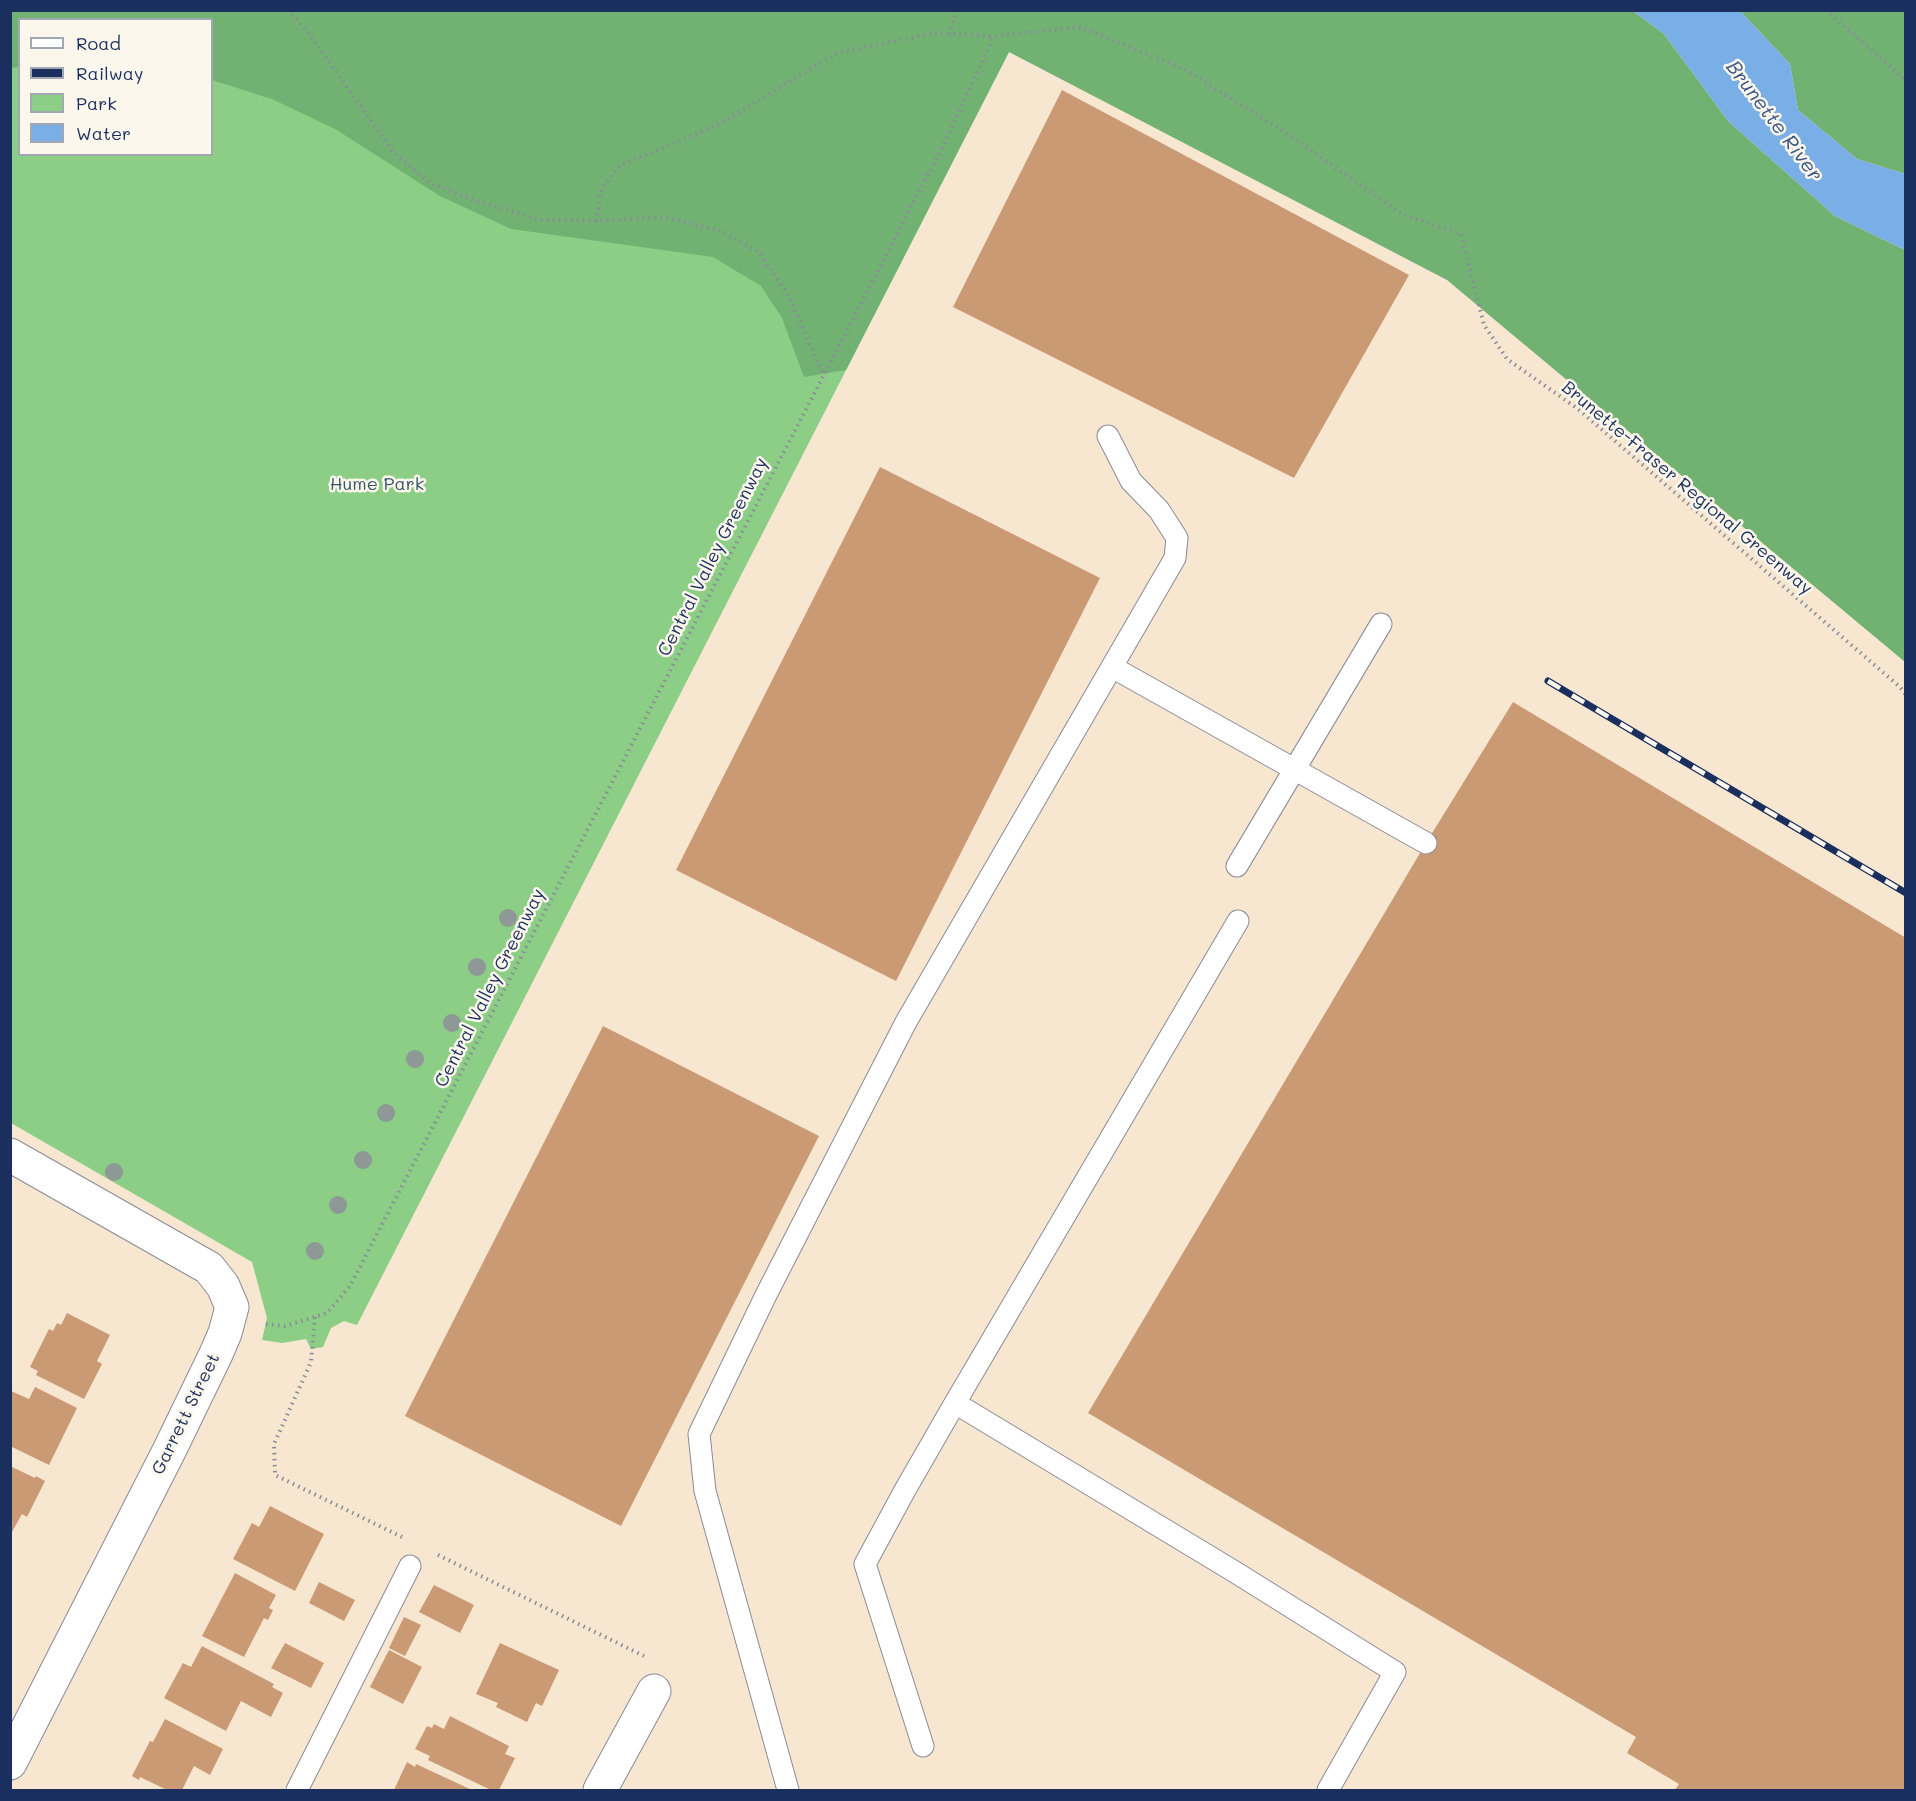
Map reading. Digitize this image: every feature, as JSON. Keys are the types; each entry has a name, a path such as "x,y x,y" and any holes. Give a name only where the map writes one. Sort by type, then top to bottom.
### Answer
{"street":[{"name":"Garrett Street","path":"10,1155 209,1268 223,1286 232,1307 216,1354 174,1441 10,1762"},
{"path":"600,1791 654,1691"}],"lane":[{"path":"788,1791 705,1491 699,1434 766,1295 906,1022 1175,558 1177,538 1159,510 1131,481 1108,436"},
{"path":"1237,866 1381,624"},
{"path":"1112,667 1426,843"},
{"path":"923,1746 866,1564 955,1403 1239,921"},
{"path":"955,1403 1235,1572 1395,1672 1328,1791"},
{"path":"297,1791 410,1566"}],"path":[{"path":"288,10 310,35 393,152 431,184 540,220 596,221 662,217 716,230 759,252 788,295 824,374"},
{"path":"949,33 957,10"},
{"path":"1826,10 1905,81"},
{"name":"Brunette-Fraser Regional Greenway","path":"596,221 601,189 621,165 718,125 837,53 935,33 994,36 1080,27 1184,69 1280,129 1404,215 1461,234 1484,325 1507,359 1578,409 1900,687 1905,694"},
{"name":"Central Valley Greenway","path":"261,1322 285,1326 327,1313 350,1286 943,146 994,36"},
{"path":"315,1317 312,1362 274,1444 275,1475 409,1540"},
{"path":"430,1551 665,1666 654,1691"}],"green space":[{"path":"11,10 1633,11 1664,34 1728,121 1835,216 1905,250 1905,662 1447,280 1009,52 846,370 804,377 782,318 761,286 713,257 511,229 440,196 335,129 272,99 213,80 213,18 18,18 18,67 11,68"},
{"name":"Hume Park","path":"11,11 181,18 18,18 18,156 213,156 213,19 1009,52 357,1325 344,1321 331,1328 323,1347 311,1349 306,1339 282,1343 262,1340 267,1318 252,1262 11,1123"},
{"path":"1740,11 1905,11 1905,174 1857,159 1798,110 1790,64"}],"water":[{"name":"Brunette River","path":"1633,11 1740,11 1790,64 1798,110 1857,159 1905,174 1905,250 1835,216 1728,121 1664,34"}],"building":[{"path":"1062,90 1409,275 1294,478 953,307"},
{"path":"880,467 1100,578 896,981 676,870"},
{"path":"1513,702 1906,938 1906,1790 1675,1790 1679,1784 1627,1753 1636,1737 1088,1413 1426,843"},
{"path":"603,1026 819,1136 621,1526 405,1416"},
{"path":"67,1313 110,1335 97,1361 102,1364 84,1399 36,1375 38,1371 30,1367 49,1329 53,1331 57,1323 61,1325"},
{"path":"35,1387 77,1408 49,1465 10,1446 12,1422 10,1421 10,1392 29,1399"},
{"path":"10,1466 45,1481 27,1517 22,1514 12,1532 10,1531"},
{"path":"270,1506 324,1534 295,1591 233,1559 252,1523 259,1527"},
{"path":"235,1573 276,1595 269,1608 273,1610 268,1620 264,1618 244,1657 202,1636"},
{"path":"319,1582 355,1600 344,1621 309,1603"},
{"path":"434,1585 474,1605 460,1633 419,1612"},
{"path":"404,1617 421,1625 405,1656 389,1648"},
{"path":"285,1643 324,1663 311,1688 271,1668"},
{"path":"500,1643 559,1670 542,1706 536,1703 527,1722 496,1707 498,1703 476,1694"},
{"path":"202,1646 274,1684 272,1687 283,1693 271,1717 241,1701 226,1731 164,1698 183,1663 191,1667"},
{"path":"389,1650 422,1667 403,1704 370,1687"},
{"path":"450,1716 509,1746 505,1754 515,1758 499,1790 491,1790 428,1760 430,1756 415,1749 427,1726 432,1728 434,1724 444,1729"},
{"path":"165,1719 223,1749 210,1775 194,1766 182,1790 167,1790 140,1777 139,1780 132,1776 150,1741 153,1742"},
{"path":"407,1762 415,1767 416,1764 472,1790 394,1790"}],"railway":[{"path":"1548,681 1906,893"}]}
